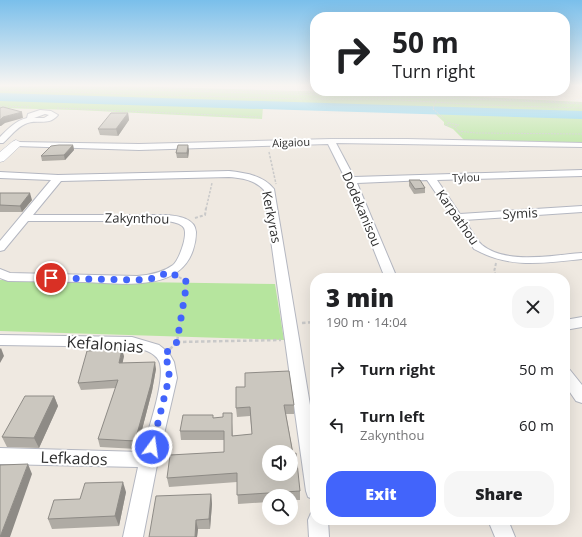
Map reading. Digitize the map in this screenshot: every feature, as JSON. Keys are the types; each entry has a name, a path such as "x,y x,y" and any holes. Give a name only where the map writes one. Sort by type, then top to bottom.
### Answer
{"street":[{"path":"0,142 19,124 30,119"},
{"name":"Aigaiou","path":"0,142 16,144 139,147 331,141 407,141 582,145"},
{"name":"Dodekanisou","path":"331,141 351,180 389,273"},
{"path":"0,158 16,144"},
{"name":"Tylou","path":"351,180 431,179 582,173"},
{"name":"Kerkyras","path":"0,175 58,178 214,174 247,176 261,182 267,187 269,189 310,458"},
{"path":"0,248 58,178"},
{"name":"Karpathou","path":"431,179 478,247 497,257 509,260 521,260 582,256"},
{"name":"Symis","path":"458,217 582,209"},
{"name":"Zakynthou","path":"0,273 8,277 150,279 170,272 183,262 191,233 190,229 184,222 167,218 25,218"},
{"path":"570,323 582,322"},
{"name":"Kefalonias","path":"0,340 132,342 147,345 164,355"},
{"path":"133,537 149,460 169,378 169,366 164,355"},
{"path":"570,381 582,397"},
{"name":"Lefkados","path":"0,456 149,460"},
{"path":"318,525 319,537"},
{"path":"500,525 505,537"}],"path":[{"path":"101,110 261,117"},
{"path":"434,110 450,122 459,125 454,127 445,124 450,122"},
{"path":"458,131 476,133 582,134"},
{"path":"266,143 277,184 267,187"},
{"path":"184,222 205,215 214,174"},
{"path":"495,273 497,257"},
{"path":"164,355 177,342 187,282 170,272"},
{"path":"177,342 292,340"}],"green space":[{"path":"78,110 263,110 262,119"},
{"path":"367,110 582,110 582,144 466,142 453,129 444,125 444,122 433,112"},
{"path":"0,280 275,284 284,340 0,331"}],"building":[{"path":"0,110 15,110 22,112 3,117 0,120"},
{"path":"111,113 128,113 116,129 98,129"},
{"path":"73,145 64,155 41,156 51,146"},
{"path":"178,145 188,145 187,153 176,153"},
{"path":"409,180 420,180 425,188 415,189"},
{"path":"0,193 30,193 20,206 0,205"},
{"path":"122,349 119,363 155,362 151,384 135,441 98,439 118,380 78,383 87,351"},
{"path":"289,371 294,405 284,405 291,445 262,445 262,481 298,481 298,472 300,491 298,491 298,489 262,489 262,493 237,495 237,473 167,478 170,455 224,452 224,431 180,431 183,415 213,415 213,418 223,417 223,413 232,413 232,436 252,434 250,407 236,408 236,387 245,387 245,373"},
{"path":"25,396 54,396 34,438 2,437"},
{"path":"28,464 0,537 0,465"},
{"path":"123,482 115,516 48,519 54,500 80,499 85,483"},
{"path":"211,494 209,519 196,520 195,537 149,537 156,496"}],"waterway":[{"path":"422,110 582,115"}],"route":[{"path":"51,278 137,280 150,279 170,272 187,282 177,342 164,355 169,366 169,378 152,447"}]}
